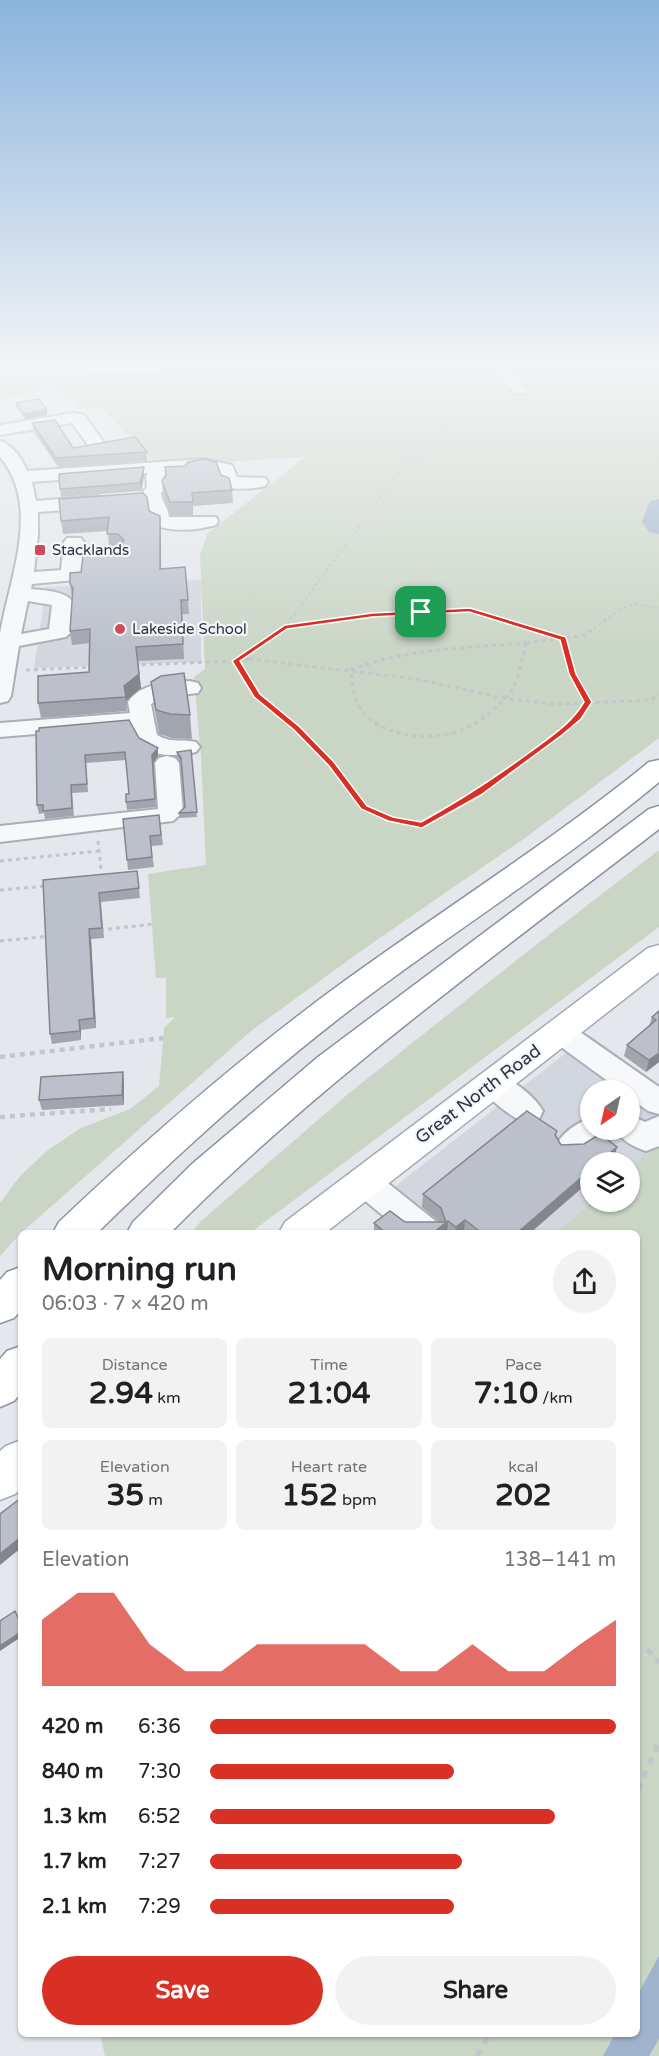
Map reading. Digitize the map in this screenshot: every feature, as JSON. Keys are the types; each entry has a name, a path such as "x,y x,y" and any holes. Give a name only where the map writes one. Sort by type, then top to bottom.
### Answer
{"main road":[{"path":"75,1230 186,1127 332,1006 509,878 611,809 659,768"},
{"path":"149,1230 230,1152 326,1068 429,987 659,815"},
{"name":"Great North Road","path":"301,1230 492,1083 656,962"},
{"path":"0,1306 18,1287"},
{"path":"0,1388 18,1367"},
{"path":"0,1480 18,1463"}],"street":[{"path":"0,696 15,595 29,528 23,477 10,460"},
{"path":"23,477 204,464 226,469 230,483 259,482"},
{"path":"186,471 159,473 155,477 156,488 152,492 153,503 159,507 160,520 168,524 209,521"},
{"path":"132,500 153,498"},
{"path":"28,507 111,501"},
{"path":"15,595 68,576 71,573 73,549 93,555"},
{"path":"9,640 61,643 59,633 63,602 44,596 15,595"},
{"path":"188,747 157,747 146,738 139,702 154,691 190,688"},
{"path":"0,730 141,719"},
{"path":"0,834 164,816 171,812 167,763"},
{"path":"560,1032 659,1103"},
{"path":"492,1083 528,1111"},
{"path":"640,1134 646,1139 659,1128"},
{"path":"363,1181 423,1230"}],"path":[{"path":"236,661 285,627 397,475 412,460"},
{"path":"351,670 390,656 584,635 622,608 635,604 659,608"},
{"path":"285,627 372,615 470,610 563,639"},
{"path":"563,639 573,674 588,702"},
{"path":"351,670 350,680 356,705 382,728 419,736 455,732 484,718 514,687 526,643"},
{"path":"132,665 236,661 249,658 416,678 504,698 551,704 650,700 659,695"},
{"path":"236,661 257,696 297,728 332,764 364,808 391,819 422,825 478,794 532,754 579,717 588,702"},
{"path":"2,671 97,667"},
{"path":"97,824 100,870"},
{"path":"0,861 99,851"},
{"path":"0,890 56,885"},
{"path":"94,931 153,924"},
{"path":"0,941 59,935"},
{"path":"0,1057 163,1038"},
{"path":"0,1117 111,1109"},
{"path":"647,1649 659,1663"},
{"path":"640,1785 659,1742"},
{"path":"477,2056 488,2037"}],"shaded area":[{"name":"Lakeside School","path":"201,580 201,662 34,668 46,587"},
{"path":"589,1035 659,1085 659,1141 640,1158 640,1152 580,1152 580,1212 559,1230 408,1230 375,1202"}],"green space":[{"path":"152,460 257,460 158,466"},
{"path":"301,460 659,460 659,738 525,838 361,951 251,1031 24,1230 18,1230 18,1236 0,1256 0,1203 20,1176 48,1150 81,1128 130,1109 159,1086 164,1028 175,1017 166,1018 166,978 156,978 148,874 206,865 201,757 194,677 205,669 200,555 207,534"},
{"path":"659,850 659,927 254,1230 194,1230 201,1221 348,1094"},
{"path":"659,1141 659,2056 105,2056 101,2037 640,2037 640,1230 559,1230 580,1212 640,1212 640,1158"}],"water":[{"path":"659,1956 659,2039 649,2056 603,2056 613,2037 640,2037 640,1990"}],"building":[{"path":"208,460 216,462 221,475 229,478 232,490 192,493 193,502 170,502 162,481 166,475 165,467 185,466 188,462"},
{"path":"144,467 140,483 60,489 59,474"},
{"path":"143,493 147,497 149,511 160,516 160,569 185,567 188,600 181,600 183,644 136,647 139,674 124,686 126,697 38,703 38,676 89,672 90,629 70,631 73,588 70,584 70,573 81,572 83,556 106,554 106,547 119,547 124,540 118,534 107,534 109,517 61,521 59,499"},
{"path":"184,673 190,715 170,714 156,710 151,682 161,676"},
{"path":"129,720 139,738 158,748 152,755 155,799 126,802 126,794 129,794 125,752 85,755 87,784 71,785 72,808 43,811 43,805 37,805 36,731 39,731 39,728"},
{"path":"191,750 197,812 179,813 185,807 181,758 177,752"},
{"path":"159,815 161,835 150,836 152,857 127,860 123,819"},
{"path":"137,871 139,888 99,893 102,928 89,929 94,1018 79,1020 80,1031 50,1034 43,880"},
{"path":"659,1011 659,1053 649,1060 627,1045 656,1020 652,1017"},
{"path":"123,1072 122,1095 39,1100 41,1077"},
{"path":"527,1111 557,1131 555,1135 561,1145 584,1144 590,1140 608,1140 617,1147 611,1152 580,1152 580,1179 520,1230 478,1230 465,1220 456,1227 448,1221 437,1230 382,1230 374,1223 390,1211 405,1222 446,1222 441,1208 423,1194"},
{"path":"18,1500 18,1539 0,1554 0,1514"},
{"path":"15,1611 18,1618 18,1634 0,1646 0,1621"}],"waterway":[{"path":"659,507 655,522 659,526"}],"place":[{"name":"Stacklands","path":"40,550"},
{"name":"Lakeside School","path":"120,629"}],"route":[{"path":"470,610 563,639 573,674 588,702 579,717 559,734 478,794 422,825 391,819 364,808 332,764 297,728 257,696 236,661 285,627 372,615 421,612 470,610"}]}
